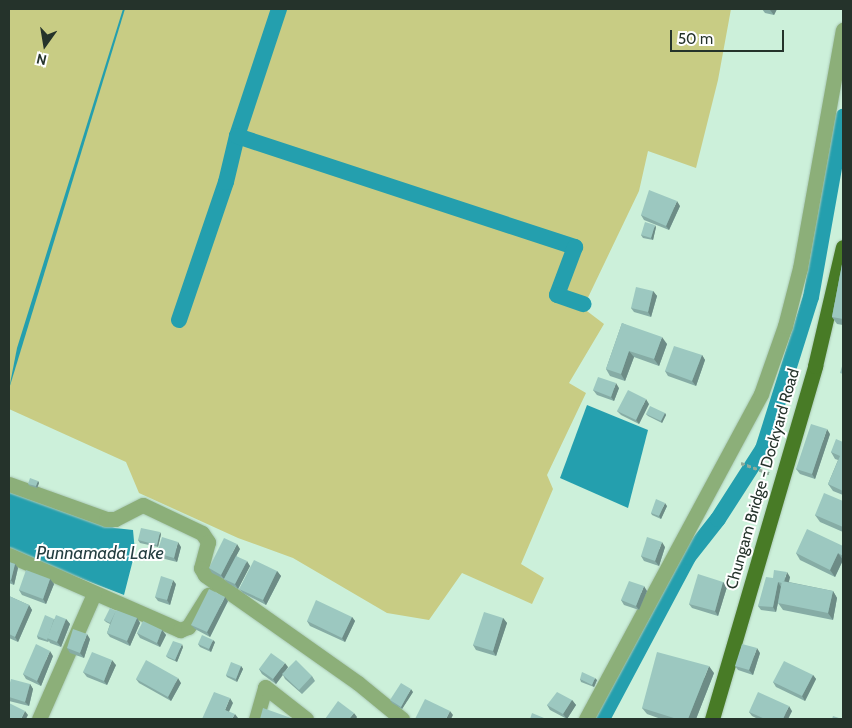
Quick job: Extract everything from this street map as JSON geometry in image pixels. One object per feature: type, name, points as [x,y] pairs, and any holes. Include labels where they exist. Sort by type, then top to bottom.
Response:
[{"type":"main road","name":"Chungam Bridge - Dockyard Road","points":[[712,719],[815,366],[843,247]]},
{"type":"street","points":[[586,719],[761,394],[785,326],[800,268],[843,30]]},
{"type":"street","points":[[9,484],[106,519],[115,519],[143,505],[154,508],[206,537],[208,542],[202,572],[358,683],[402,719]]},
{"type":"street","points":[[9,555],[59,574],[94,594],[185,629],[216,583]]},
{"type":"street","points":[[39,719],[94,594]]},
{"type":"street","points":[[256,719],[266,687],[306,719]]},
{"type":"path","points":[[734,461],[775,474]]},
{"type":"green space","points":[[9,9],[731,9],[718,80],[696,168],[648,151],[639,191],[583,308],[604,324],[569,383],[586,393],[547,475],[553,489],[521,564],[544,578],[532,604],[462,573],[429,620],[387,613],[293,558],[238,538],[139,493],[126,462],[9,409]]},
{"type":"water","points":[[123,9],[125,9],[9,389],[17,348]]},
{"type":"water","points":[[587,405],[648,430],[628,508],[560,478]]},
{"type":"water","name":"Punnamada Lake","points":[[9,490],[115,528],[133,530],[135,552],[124,595],[9,551]]},
{"type":"building","points":[[649,190],[677,201],[666,226],[641,215]]},
{"type":"building","points":[[645,222],[655,225],[651,238],[641,235]]},
{"type":"building","points":[[843,259],[843,319],[832,317]]},
{"type":"building","points":[[636,287],[653,291],[648,312],[631,308]]},
{"type":"building","points":[[622,323],[662,337],[654,359],[629,351],[621,374],[606,369]]},
{"type":"building","points":[[674,346],[702,355],[692,381],[665,371]]},
{"type":"building","points":[[843,363],[843,374],[840,373]]},
{"type":"building","points":[[598,377],[616,383],[611,397],[593,390]]},
{"type":"building","points":[[628,390],[646,399],[636,420],[617,411]]},
{"type":"building","points":[[650,406],[665,413],[661,421],[646,414]]},
{"type":"building","points":[[811,424],[827,429],[812,474],[796,469]]},
{"type":"building","points":[[836,439],[843,442],[843,491],[828,484],[840,456],[831,452]]},
{"type":"building","points":[[30,478],[38,481],[36,486],[28,484]]},
{"type":"building","points":[[824,493],[843,501],[843,527],[815,515]]},
{"type":"building","points":[[656,499],[665,503],[659,516],[651,513]]},
{"type":"building","points":[[141,528],[160,532],[157,545],[138,540]]},
{"type":"building","points":[[807,529],[843,546],[843,556],[838,553],[830,570],[796,553]]},
{"type":"building","points":[[162,537],[178,542],[174,558],[157,553]]},
{"type":"building","points":[[647,537],[662,542],[655,561],[641,556]]},
{"type":"building","points":[[224,538],[237,544],[221,575],[209,568]]},
{"type":"building","points":[[236,556],[247,561],[235,584],[224,579]]},
{"type":"building","points":[[254,560],[277,571],[263,600],[239,589]]},
{"type":"building","points":[[9,562],[15,564],[11,580],[9,580]]},
{"type":"building","points":[[26,570],[50,579],[43,599],[19,590]]},
{"type":"building","points":[[774,570],[787,572],[784,581],[782,583],[778,582],[773,607],[758,606],[766,577],[773,578]]},
{"type":"building","points":[[698,574],[723,582],[715,611],[689,604]]},
{"type":"building","points":[[161,576],[173,580],[167,600],[155,597]]},
{"type":"building","points":[[629,581],[644,586],[636,606],[621,600]]},
{"type":"building","points":[[782,581],[833,591],[828,613],[778,603]]},
{"type":"building","points":[[209,589],[225,597],[207,632],[191,625]]},
{"type":"building","points":[[9,596],[29,605],[15,637],[9,634]]},
{"type":"building","points":[[316,600],[352,617],[342,638],[307,621]]},
{"type":"building","points":[[110,608],[116,611],[110,623],[104,620]]},
{"type":"building","points":[[116,610],[137,618],[127,641],[107,633]]},
{"type":"building","points":[[484,612],[503,618],[493,651],[473,645]]},
{"type":"building","points":[[45,615],[54,619],[47,640],[37,636]]},
{"type":"building","points":[[56,615],[66,619],[57,642],[47,638]]},
{"type":"building","points":[[143,621],[162,630],[157,643],[137,633]]},
{"type":"building","points":[[73,629],[87,634],[80,653],[67,648]]},
{"type":"building","points":[[202,635],[213,640],[209,649],[198,644]]},
{"type":"building","points":[[173,641],[182,644],[175,660],[166,656]]},
{"type":"building","points":[[36,644],[50,651],[37,681],[23,674]]},
{"type":"building","points":[[742,644],[757,648],[749,670],[735,666]]},
{"type":"building","points":[[92,652],[112,660],[104,681],[83,672]]},
{"type":"building","points":[[657,652],[709,666],[688,719],[677,719],[642,708]]},
{"type":"building","points":[[271,653],[285,663],[273,679],[259,669]]},
{"type":"building","points":[[146,660],[178,678],[168,697],[136,679]]},
{"type":"building","points":[[296,660],[312,676],[299,690],[282,674]]},
{"type":"building","points":[[784,661],[813,675],[802,696],[773,682]]},
{"type":"building","points":[[231,662],[241,666],[236,679],[226,675]]},
{"type":"building","points":[[582,672],[595,678],[592,685],[580,679]]},
{"type":"building","points":[[11,679],[30,684],[25,702],[9,697]]},
{"type":"building","points":[[401,683],[411,689],[401,707],[390,700]]},
{"type":"building","points":[[214,692],[230,698],[225,710],[235,714],[232,719],[202,719]]},
{"type":"building","points":[[557,692],[572,700],[563,714],[547,705]]},
{"type":"building","points":[[758,692],[789,706],[783,719],[765,719],[749,712]]},
{"type":"building","points":[[425,699],[450,711],[446,719],[415,719]]},
{"type":"building","points":[[338,701],[354,713],[349,719],[325,719]]},
{"type":"building","points":[[9,703],[25,711],[21,719],[9,719]]},
{"type":"building","points":[[263,708],[294,719],[260,719]]},
{"type":"building","points":[[532,713],[544,718],[530,719]]},
{"type":"waterway","points":[[237,136],[279,9]]},
{"type":"waterway","points":[[602,719],[688,557],[718,519],[763,449],[811,297],[843,117]]},
{"type":"waterway","points":[[179,320],[226,182],[237,136],[575,247],[557,295],[583,304]]}]
